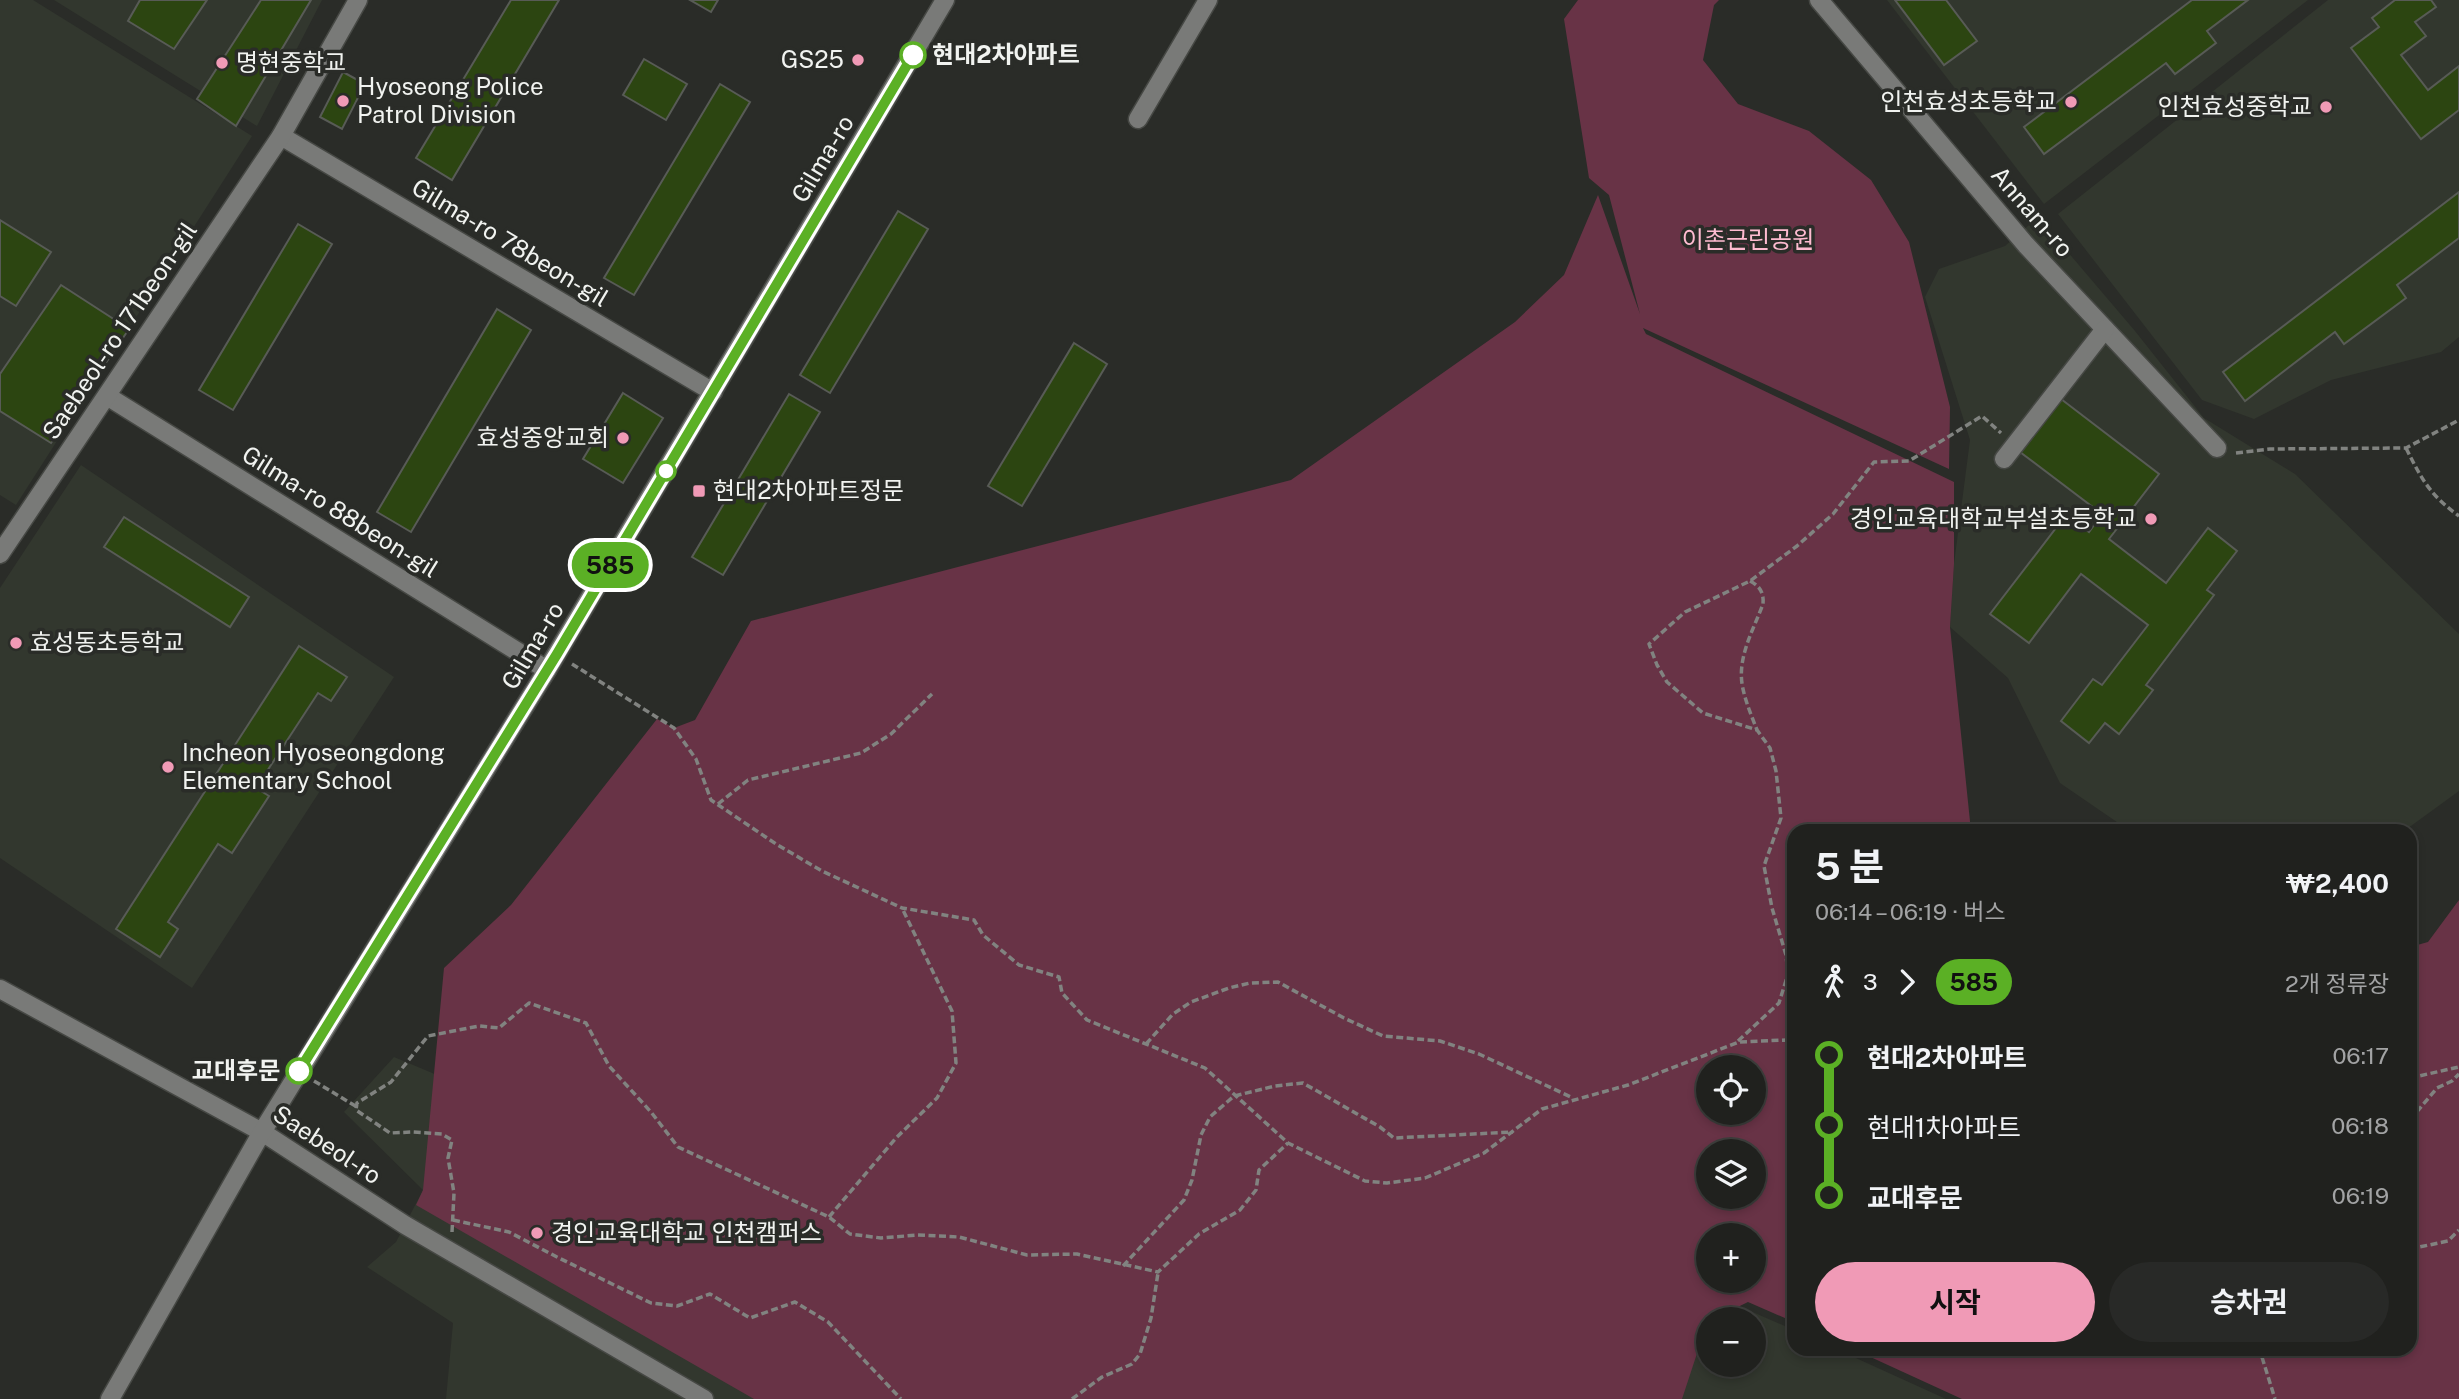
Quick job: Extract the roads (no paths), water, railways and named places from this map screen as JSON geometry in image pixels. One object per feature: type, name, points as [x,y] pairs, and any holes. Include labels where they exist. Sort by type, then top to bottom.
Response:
[{"type":"street","name":"Saebeol-ro 171beon-gil","points":[[0,554],[281,136],[358,0]]},
{"type":"street","name":"Gilma-ro","points":[[110,1399],[262,1132],[557,654],[946,0]]},
{"type":"street","points":[[1138,120],[1208,0]]},
{"type":"street","name":"Annam-ro","points":[[1819,0],[2026,245],[2217,448]]},
{"type":"street","name":"Gilma-ro 78beon-gil","points":[[281,136],[713,392]]},
{"type":"street","points":[[2010,452],[2105,329]]},
{"type":"street","name":"Gilma-ro 88beon-gil","points":[[107,396],[547,670]]},
{"type":"street","name":"Saebeol-ro","points":[[0,989],[262,1132],[405,1225],[704,1399]]},
{"type":"place","name":"현대2차아파트","points":[[913,55]]},
{"type":"place","name":"GS25","points":[[858,60]]},
{"type":"place","name":"명현중학교","points":[[222,63]]},
{"type":"place","name":"Hyoseong Police Patrol Division","points":[[343,101]]},
{"type":"place","name":"인천효성초등학교","points":[[2071,102]]},
{"type":"place","name":"인천효성중학교","points":[[2326,107]]},
{"type":"place","name":"효성중앙교회","points":[[623,438]]},
{"type":"place","name":"현대2차아파트정문","points":[[699,491]]},
{"type":"place","name":"경인교육대학교부설초등학교","points":[[2151,519]]},
{"type":"place","name":"효성동초등학교","points":[[16,643]]},
{"type":"place","name":"Incheon Hyoseongdong Elementary School","points":[[168,767]]},
{"type":"place","name":"교대후문","points":[[299,1071]]},
{"type":"place","name":"경인교육대학교 인천캠퍼스","points":[[537,1233]]},
{"type":"park label","name":"이촌근린공원","points":[[1748,240]]}]
